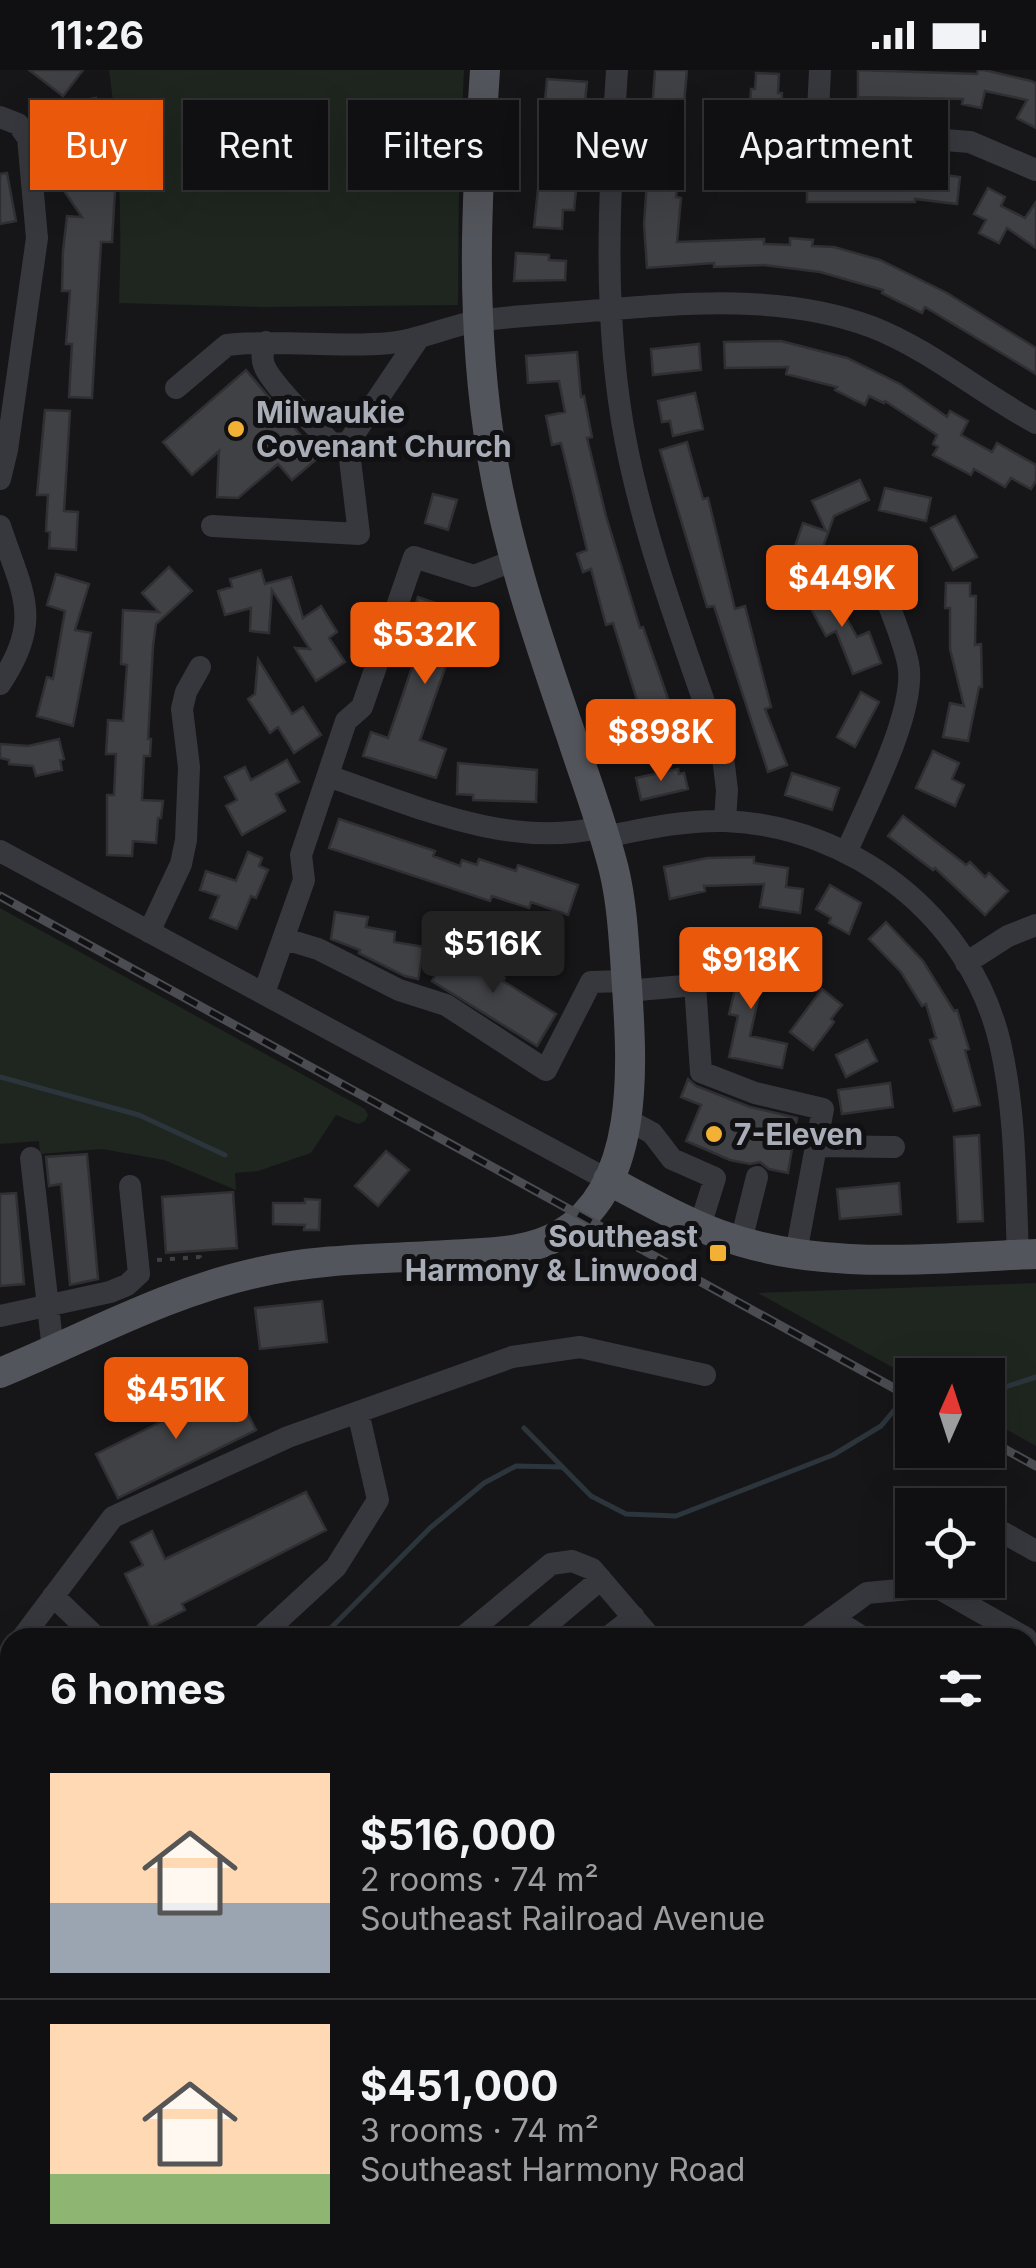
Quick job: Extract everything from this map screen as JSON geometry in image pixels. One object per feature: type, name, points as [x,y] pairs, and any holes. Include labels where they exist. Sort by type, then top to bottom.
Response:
[{"type":"main road","points":[[0,1373],[184,1296],[260,1272],[315,1263],[492,1253],[532,1247],[576,1223],[608,1180],[626,1119],[632,1069],[620,900],[603,832],[515,560],[489,435],[477,321],[475,239],[485,70]]},
{"type":"main road","points":[[608,1180],[700,1226],[796,1254],[886,1260],[1027,1254]]},
{"type":"street","points":[[618,70],[609,198],[610,310],[626,444],[657,562],[723,756],[728,790],[725,822]]},
{"type":"street","points":[[820,70],[818,111],[829,131],[970,142],[1036,170]]},
{"type":"street","points":[[0,117],[18,124],[28,138],[37,238],[0,479]]},
{"type":"street","points":[[176,388],[227,346],[266,342],[386,344],[477,321],[727,304],[819,312],[870,327],[908,344],[1036,423]]},
{"type":"street","points":[[212,526],[359,534],[348,444],[418,339]]},
{"type":"street","points":[[266,342],[262,352],[272,378],[332,444],[348,444]]},
{"type":"street","points":[[0,526],[25,603],[26,636],[17,659],[0,684]]},
{"type":"street","points":[[264,993],[304,880],[301,854],[346,721],[362,707],[414,557],[474,576],[515,560]]},
{"type":"street","points":[[847,851],[903,716],[910,687],[908,664],[875,568]]},
{"type":"street","points":[[149,932],[180,864],[186,840],[189,767],[182,709],[186,692],[200,668]]},
{"type":"street","points":[[328,776],[473,825],[558,834],[725,822],[789,830],[847,851],[885,873],[941,927],[966,963],[1000,1040],[1025,1123],[1027,1254]]},
{"type":"street","points":[[0,852],[608,1180]]},
{"type":"street","points":[[966,963],[1008,936],[1036,925]]},
{"type":"street","points":[[286,939],[318,949],[398,990],[446,1006],[546,1070],[590,982],[695,985],[700,1072],[755,1093],[822,1109],[796,1254]]},
{"type":"street","points":[[626,1119],[652,1133],[672,1159],[715,1178],[700,1226]]},
{"type":"street","points":[[816,1146],[894,1147]]},
{"type":"street","points":[[31,1158],[53,1350]]},
{"type":"street","points":[[741,1241],[757,1177]]},
{"type":"street","points":[[0,1316],[48,1308],[127,1286],[138,1274],[130,1186]]},
{"type":"street","points":[[30,1628],[113,1517],[288,1437],[512,1357],[580,1347],[705,1375]]},
{"type":"street","points":[[269,1628],[336,1568],[378,1500],[358,1412]]},
{"type":"street","points":[[1005,1534],[1036,1552]]},
{"type":"street","points":[[474,1628],[551,1564],[572,1561],[592,1569],[643,1628]]},
{"type":"street","points":[[543,1628],[601,1579]]},
{"type":"street","points":[[818,1628],[867,1593],[895,1588]]},
{"type":"street","points":[[54,1596],[87,1628]]},
{"type":"street","points":[[961,1598],[1010,1628]]},
{"type":"street","points":[[620,1628],[634,1617]]},
{"type":"street","points":[[832,1618],[848,1628]]},
{"type":"path","points":[[137,1262],[200,1256],[202,1273]]},
{"type":"path","points":[[165,1260],[166,1272]]},
{"type":"shaded area","points":[[109,70],[464,70],[463,100],[348,100],[348,190],[459,190],[458,305],[262,307],[119,303],[119,190],[163,190],[163,100],[113,100]]},
{"type":"shaded area","points":[[0,908],[365,1109],[365,1121],[358,1124],[336,1115],[311,1153],[258,1171],[235,1173],[236,1190],[164,1160],[102,1149],[40,1154],[39,1141],[0,1144]]},
{"type":"shaded area","points":[[1036,1283],[1036,1446],[1005,1429],[1005,1358],[895,1358],[895,1369],[758,1293]]},
{"type":"building","points":[[29,70],[83,70],[63,96]]},
{"type":"building","points":[[655,70],[687,70],[684,105],[684,100],[653,100]]},
{"type":"building","points":[[858,70],[977,74],[984,70],[1031,81],[1036,83],[1036,128],[1017,118],[1027,100],[985,91],[981,108],[962,104],[963,99],[858,97]]},
{"type":"building","points":[[756,73],[779,74],[778,93],[782,93],[782,100],[750,100],[751,89],[755,89]]},
{"type":"building","points":[[547,79],[587,82],[585,100],[545,100]]},
{"type":"building","points":[[7,173],[16,221],[0,224],[0,174]]},
{"type":"building","points":[[948,175],[960,177],[957,204],[915,199],[807,202],[807,190],[948,190]]},
{"type":"building","points":[[539,180],[539,190],[576,190],[574,210],[563,210],[562,229],[534,227]]},
{"type":"building","points":[[988,188],[1005,197],[1001,206],[1025,218],[1036,202],[1036,248],[1007,228],[999,243],[979,233],[986,220],[974,214]]},
{"type":"building","points":[[64,190],[115,190],[112,242],[101,242],[92,398],[69,397],[72,344],[66,344],[70,291],[62,291],[67,216],[82,217]]},
{"type":"building","points":[[646,190],[677,190],[676,197],[681,198],[677,242],[764,239],[764,244],[790,245],[790,238],[813,240],[812,246],[834,247],[880,260],[947,293],[1036,348],[1036,374],[925,307],[922,313],[882,293],[883,290],[820,272],[764,265],[714,267],[714,263],[647,268]]},
{"type":"building","points":[[516,253],[549,255],[549,260],[566,261],[565,280],[514,281]]},
{"type":"building","points":[[781,341],[847,358],[900,384],[947,417],[950,411],[968,421],[961,435],[992,452],[997,443],[1036,465],[1036,481],[1031,489],[1011,478],[1005,487],[974,469],[971,475],[933,455],[938,447],[933,444],[937,435],[885,401],[869,396],[865,405],[835,390],[837,387],[786,374],[788,367],[725,368],[724,342]]},
{"type":"building","points":[[699,344],[701,370],[653,375],[651,349]]},
{"type":"building","points":[[577,352],[581,397],[584,396],[592,437],[587,438],[606,516],[640,628],[643,627],[672,710],[667,712],[674,733],[650,742],[613,623],[606,625],[591,569],[583,572],[577,554],[587,550],[561,443],[552,445],[546,416],[565,412],[559,381],[528,383],[526,356]]},
{"type":"building","name":"Milwaukie Covenant Church","points":[[246,370],[319,457],[292,480],[278,464],[238,498],[217,497],[219,451],[192,475],[163,442]]},
{"type":"building","points":[[695,393],[703,429],[673,436],[670,421],[662,422],[658,401]]},
{"type":"building","points":[[45,410],[70,411],[64,511],[78,512],[76,550],[49,548],[48,495],[37,495]]},
{"type":"building","points":[[687,442],[703,499],[708,498],[735,609],[745,606],[771,707],[765,709],[787,765],[768,772],[714,606],[707,607],[660,450]]},
{"type":"building","points":[[860,480],[869,500],[834,516],[819,558],[825,560],[818,580],[787,569],[803,523],[826,531],[812,501]]},
{"type":"building","points":[[885,488],[931,498],[926,521],[879,510]]},
{"type":"building","points":[[433,494],[457,500],[448,530],[425,523]]},
{"type":"building","points":[[955,516],[977,557],[953,570],[931,528]]},
{"type":"building","points":[[169,567],[192,591],[156,624],[150,756],[144,756],[142,800],[163,801],[156,843],[133,841],[132,856],[107,855],[107,795],[114,795],[116,754],[106,754],[108,720],[123,721],[127,665],[121,664],[123,610],[159,612],[142,593]]},
{"type":"building","points":[[261,570],[265,584],[291,577],[303,618],[321,606],[337,632],[329,638],[345,662],[316,681],[295,648],[310,649],[272,590],[269,633],[250,631],[251,608],[225,615],[218,591],[232,587],[230,579]]},
{"type":"building","points":[[56,574],[89,584],[75,630],[91,633],[73,726],[37,716],[47,677],[53,679],[65,611],[47,605]]},
{"type":"building","points":[[827,583],[857,637],[869,632],[881,663],[853,674],[836,631],[826,636],[804,596]]},
{"type":"building","points":[[946,583],[970,583],[970,596],[976,596],[975,645],[981,644],[982,687],[968,741],[943,737],[950,703],[964,706],[950,649]]},
{"type":"building","points":[[418,597],[476,617],[475,621],[489,626],[480,651],[454,642],[420,740],[446,749],[436,778],[363,756],[371,732],[388,738],[424,632],[408,626]]},
{"type":"building","points":[[258,659],[292,714],[303,707],[321,735],[294,753],[278,727],[270,733],[248,699],[255,694]]},
{"type":"building","points":[[861,692],[879,702],[855,747],[837,737]]},
{"type":"building","points":[[59,739],[64,759],[60,760],[62,770],[36,776],[33,766],[9,764],[9,760],[0,758],[0,744],[28,746]]},
{"type":"building","points":[[933,751],[959,763],[952,779],[964,785],[955,806],[916,788]]},
{"type":"building","points":[[287,760],[299,782],[276,794],[285,811],[242,835],[226,806],[237,800],[225,777],[245,767],[251,780]]},
{"type":"building","points":[[458,763],[537,770],[536,802],[473,800],[473,795],[457,794]]},
{"type":"building","points":[[678,769],[679,774],[684,773],[688,789],[641,800],[636,778]]},
{"type":"building","points":[[792,773],[839,788],[832,810],[785,795]]},
{"type":"building","points":[[903,816],[966,865],[970,862],[985,877],[989,873],[1008,891],[985,915],[935,868],[888,836]]},
{"type":"building","points":[[339,819],[435,851],[433,856],[460,866],[462,860],[477,865],[479,859],[516,871],[518,865],[578,885],[568,915],[531,902],[529,908],[492,896],[490,901],[329,848]]},
{"type":"building","points":[[248,852],[262,858],[259,866],[268,870],[237,929],[210,918],[219,896],[200,890],[206,871],[236,881]]},
{"type":"building","points":[[754,857],[754,863],[788,868],[786,887],[803,889],[800,913],[760,907],[764,884],[704,886],[705,891],[670,899],[664,867],[707,858]]},
{"type":"building","points":[[830,885],[861,903],[849,934],[829,923],[831,918],[816,909]]},
{"type":"building","points":[[335,912],[368,917],[366,927],[395,932],[394,942],[424,947],[418,979],[331,939]]},
{"type":"building","points":[[886,922],[923,961],[954,1011],[957,1010],[980,1105],[954,1111],[930,1040],[936,1038],[926,1004],[922,1006],[901,972],[869,939]]},
{"type":"building","points":[[741,941],[765,947],[750,1036],[787,1044],[782,1068],[729,1057],[738,1016],[729,1014],[739,973],[734,972]]},
{"type":"building","points":[[452,945],[556,1014],[537,1046],[432,981]]},
{"type":"building","points":[[822,989],[842,1005],[813,1050],[790,1032]]},
{"type":"building","points":[[867,1040],[877,1061],[846,1077],[836,1055]]},
{"type":"building","points":[[688,1079],[696,1086],[750,1107],[797,1118],[788,1173],[769,1169],[760,1162],[730,1160],[686,1141],[701,1105],[681,1097]]},
{"type":"building","points":[[890,1083],[893,1107],[842,1114],[838,1090]]},
{"type":"building","points":[[979,1135],[983,1221],[958,1222],[954,1137]]},
{"type":"building","points":[[386,1151],[409,1170],[378,1206],[355,1186]]},
{"type":"building","points":[[87,1154],[98,1279],[70,1285],[61,1184],[49,1186],[46,1157]]},
{"type":"building","points":[[899,1183],[901,1214],[840,1219],[837,1189]]},
{"type":"building","points":[[233,1192],[237,1248],[166,1253],[162,1197]]},
{"type":"building","points":[[16,1193],[24,1284],[0,1286],[0,1194]]},
{"type":"building","points":[[305,1199],[320,1200],[319,1230],[304,1230],[305,1225],[273,1224],[273,1203],[305,1203]]},
{"type":"building","points":[[322,1301],[327,1342],[260,1349],[255,1308]]},
{"type":"building","points":[[234,1386],[256,1430],[118,1498],[96,1454]]},
{"type":"building","points":[[306,1492],[326,1530],[182,1604],[185,1610],[151,1627],[125,1574],[143,1565],[131,1542],[152,1531],[165,1559]]},
{"type":"waterway","points":[[0,1077],[139,1115],[225,1155]]},
{"type":"waterway","points":[[1005,1387],[1036,1377]]},
{"type":"waterway","points":[[524,1428],[591,1496],[626,1514],[676,1516],[833,1455],[881,1426],[895,1409]]},
{"type":"waterway","points":[[331,1628],[430,1528],[484,1483],[516,1466],[562,1467]]},
{"type":"railway","points":[[0,896],[895,1389]]},
{"type":"railway","points":[[1005,1449],[1036,1466]]},
{"type":"place","name":"Milwaukie Covenant Church","points":[[236,429]]},
{"type":"place","name":"7-Eleven","points":[[714,1134]]},
{"type":"place","name":"Southeast Harmony & Linwood","points":[[718,1253]]}]
